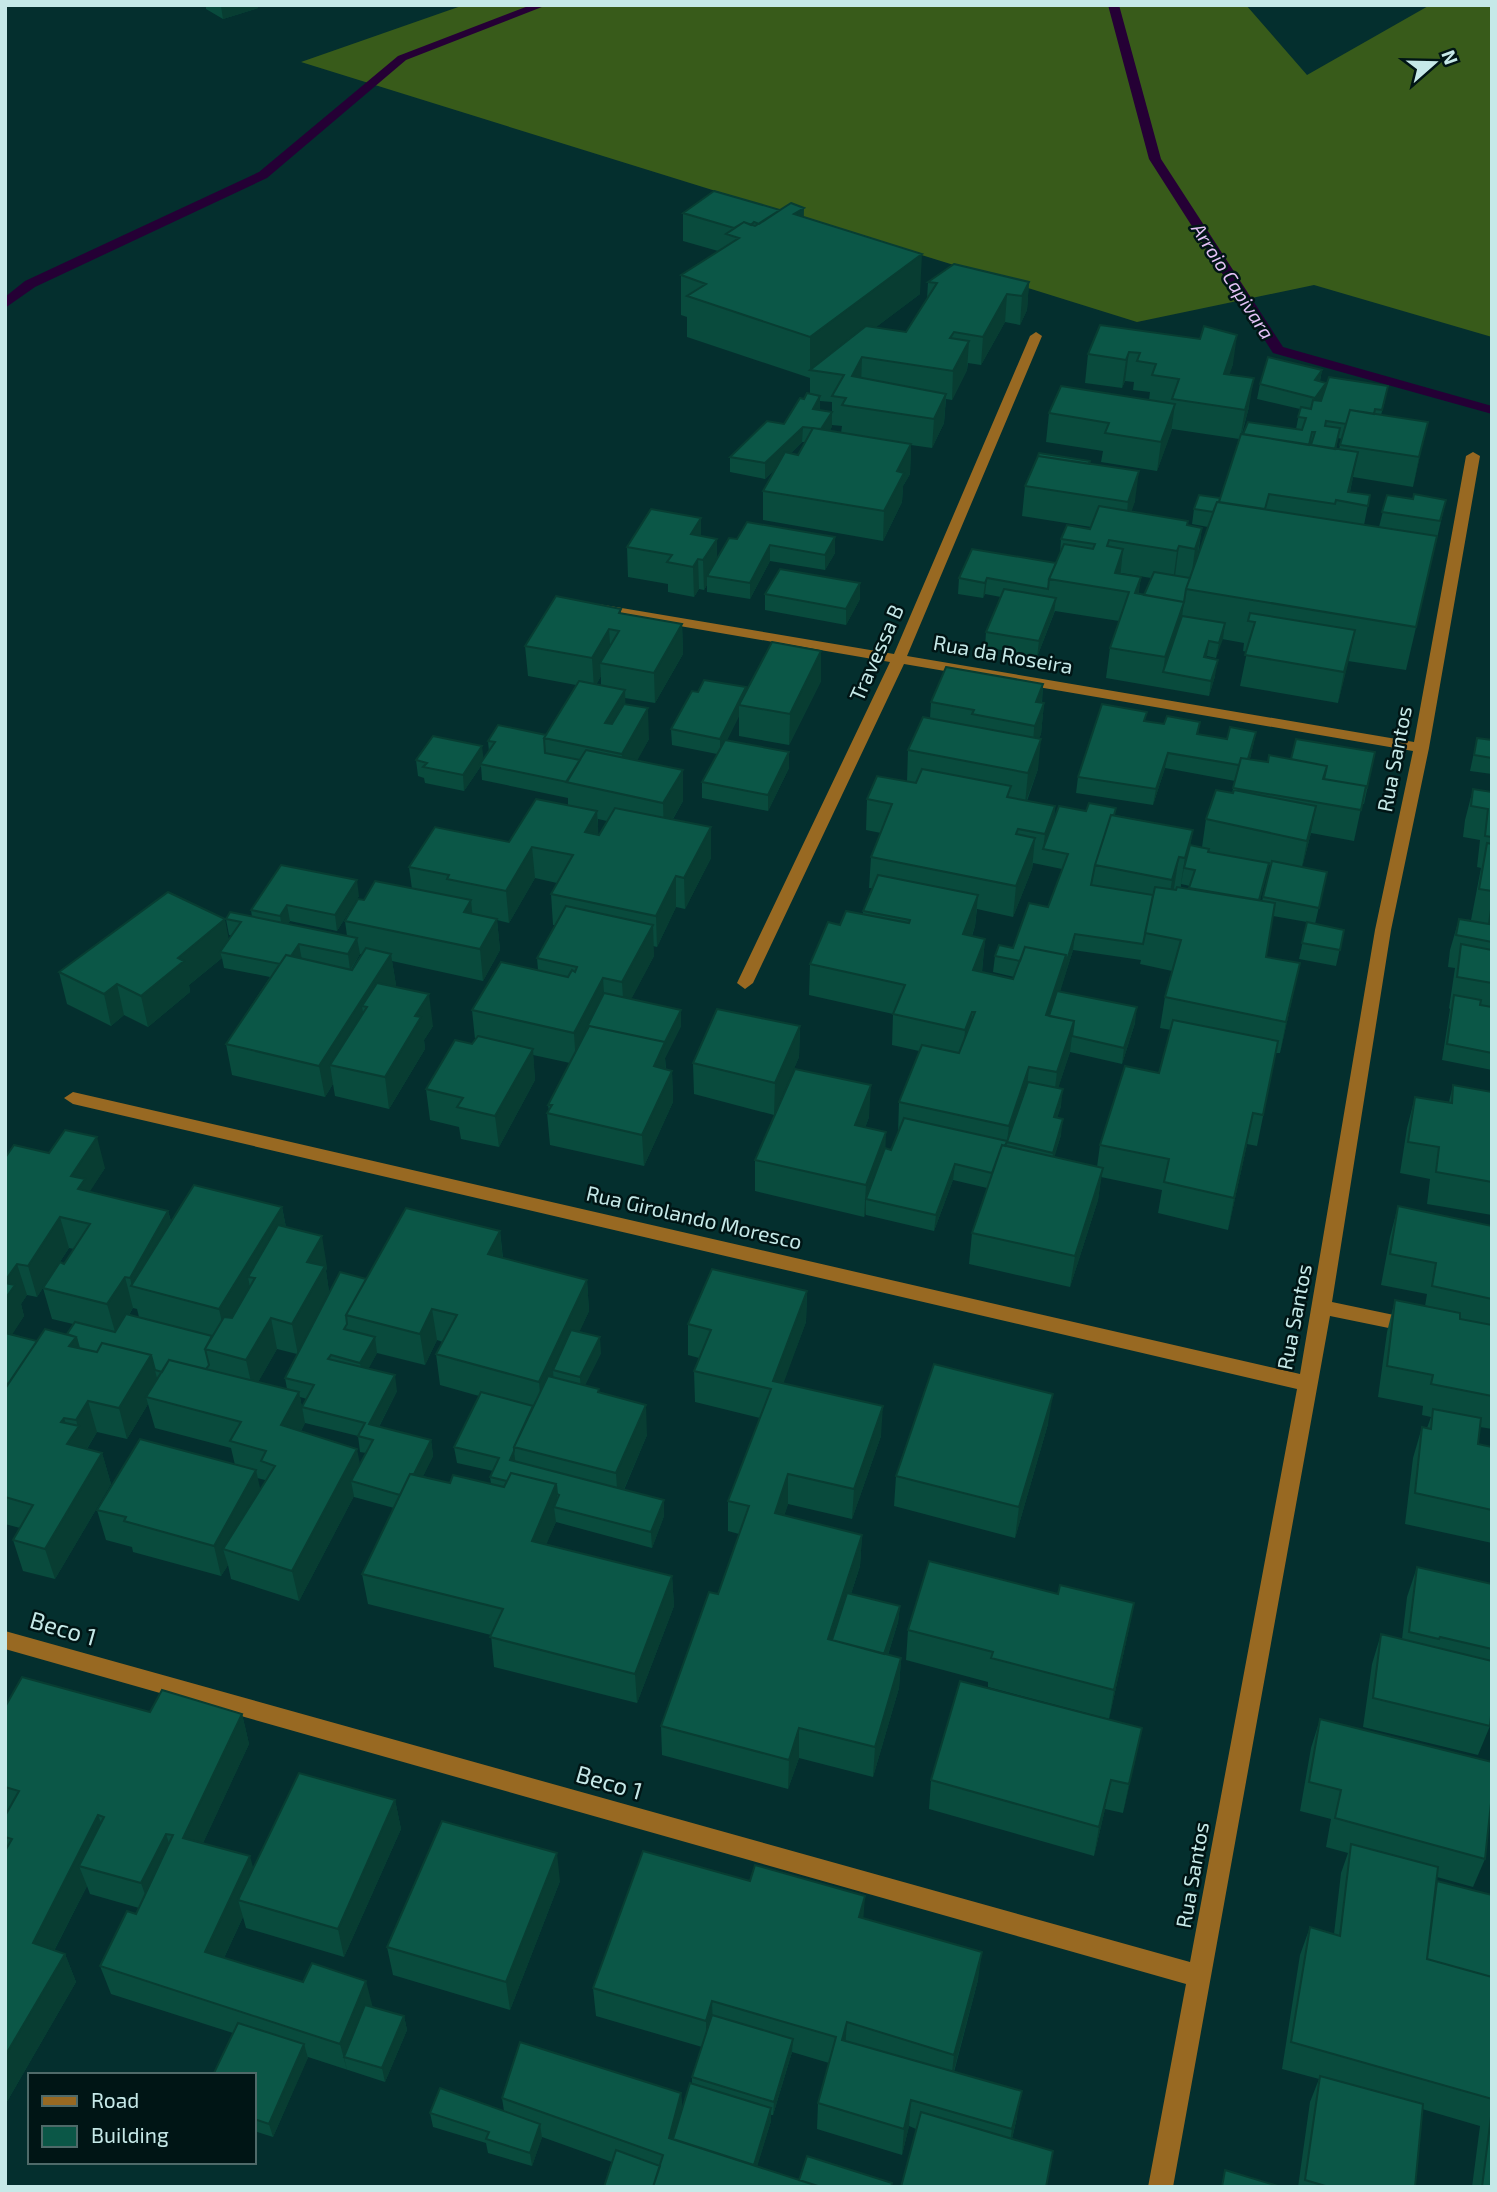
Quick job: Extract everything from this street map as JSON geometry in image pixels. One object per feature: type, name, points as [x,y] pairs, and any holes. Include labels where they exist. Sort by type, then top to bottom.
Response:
[{"type":"street","name":"Travessa B","points":[[745,983],[899,659],[1036,336]]},
{"type":"street","name":"Rua Santos","points":[[1160,2187],[1322,1307],[1383,930],[1421,748],[1473,457]]},
{"type":"street","name":"Rua da Roseira","points":[[577,604],[1421,748]]},
{"type":"street","name":"Rua Girolando Moresco","points":[[73,1098],[1306,1383]]},
{"type":"street","points":[[1322,1307],[1426,1329]]},
{"type":"street","name":"Beco 1","points":[[5,1640],[1198,1976]]},
{"type":"green space","points":[[464,5],[1246,5],[1307,75],[1430,5],[1492,5],[1492,337],[1314,285],[1137,322],[301,62]]},
{"type":"building","points":[[714,191],[780,210],[759,224],[744,222],[734,228],[683,213]]},
{"type":"building","points":[[791,203],[804,208],[794,214],[922,254],[810,337],[687,296],[706,284],[681,275],[739,238],[726,234],[744,222],[755,226]]},
{"type":"building","points":[[954,264],[1029,282],[1022,296],[1007,294],[983,337],[954,332],[950,338],[969,341],[953,371],[862,357],[852,376],[946,394],[934,419],[842,405],[846,398],[832,396],[844,375],[810,370],[866,326],[906,332],[937,283],[928,282]]},
{"type":"building","points":[[1100,325],[1200,339],[1204,326],[1237,335],[1224,374],[1254,378],[1245,410],[1172,399],[1179,379],[1152,375],[1156,364],[1137,361],[1140,353],[1129,352],[1126,360],[1088,354]]},
{"type":"building","points":[[1268,357],[1322,370],[1315,380],[1326,383],[1315,398],[1260,384]]},
{"type":"building","points":[[1329,377],[1388,386],[1382,410],[1375,409],[1374,414],[1350,410],[1346,424],[1326,421],[1325,426],[1340,428],[1335,449],[1311,445],[1315,432],[1312,432],[1309,445],[1243,434],[1248,422],[1302,430],[1306,418],[1298,417],[1301,407],[1311,409],[1313,400],[1321,401]]},
{"type":"building","points":[[1061,386],[1175,404],[1161,442],[1105,433],[1109,423],[1049,413]]},
{"type":"building","points":[[807,393],[820,396],[813,409],[832,412],[821,429],[803,427],[765,463],[730,457],[767,421],[784,424],[800,398],[804,399]]},
{"type":"building","points":[[1350,410],[1428,422],[1419,457],[1340,445]]},
{"type":"building","points":[[813,428],[911,444],[897,471],[904,473],[884,511],[763,491],[785,452],[798,455]]},
{"type":"building","points":[[1241,434],[1358,452],[1348,492],[1370,495],[1368,506],[1336,500],[1335,504],[1269,494],[1265,509],[1219,502]]},
{"type":"building","points":[[1039,453],[1090,461],[1089,464],[1038,456],[1037,458]]},
{"type":"building","points":[[1038,456],[1139,471],[1128,502],[1025,486]]},
{"type":"building","points":[[1414,494],[1446,500],[1440,521],[1382,512],[1387,495],[1413,499]]},
{"type":"building","points":[[1199,495],[1220,498],[1213,512],[1194,509]]},
{"type":"building","points":[[1217,502],[1437,536],[1416,627],[1186,589]]},
{"type":"building","points":[[1099,506],[1188,521],[1187,525],[1202,528],[1195,549],[1179,546],[1177,551],[1109,540],[1107,546],[1123,549],[1115,573],[1141,577],[1135,593],[1184,602],[1165,657],[1110,648],[1129,592],[1049,579],[1064,544],[1093,549],[1095,544],[1061,539],[1067,525],[1090,529]]},
{"type":"building","points":[[651,509],[701,518],[691,534],[717,539],[703,560],[698,559],[693,567],[667,562],[672,555],[627,547]]},
{"type":"building","points":[[747,522],[835,537],[825,555],[770,545],[750,583],[707,576],[729,538],[737,539]]},
{"type":"building","points":[[972,549],[1056,563],[1048,589],[987,578],[985,583],[959,578]]},
{"type":"building","points":[[780,569],[860,583],[846,609],[765,594]]},
{"type":"building","points":[[1154,572],[1190,578],[1184,602],[1144,595]]},
{"type":"building","points":[[1004,589],[1056,598],[1039,641],[986,632]]},
{"type":"building","points":[[556,596],[621,609],[619,613],[682,624],[654,673],[600,663],[619,631],[609,629],[592,658],[525,646]]},
{"type":"building","points":[[1250,613],[1355,630],[1344,672],[1245,655],[1255,622],[1248,621]]},
{"type":"building","points":[[1182,616],[1225,623],[1219,643],[1209,641],[1204,657],[1218,660],[1211,681],[1163,672]]},
{"type":"building","points":[[772,642],[821,651],[790,714],[739,705]]},
{"type":"building","points":[[946,667],[1043,684],[1036,702],[1044,703],[1035,726],[972,714],[974,710],[931,702]]},
{"type":"building","points":[[704,680],[746,687],[720,739],[671,729],[692,691],[698,692]]},
{"type":"building","points":[[579,681],[625,690],[605,723],[612,724],[624,704],[648,708],[622,754],[544,738]]},
{"type":"building","points":[[1102,704],[1147,712],[1144,721],[1164,724],[1167,716],[1200,722],[1197,734],[1227,739],[1230,727],[1256,732],[1248,759],[1241,758],[1239,765],[1168,753],[1156,789],[1078,777]]},
{"type":"building","points":[[923,717],[1041,739],[1028,773],[908,750]]},
{"type":"building","points":[[498,725],[546,735],[545,753],[580,760],[567,782],[480,764],[495,742],[488,741]]},
{"type":"building","points":[[433,736],[482,746],[463,775],[423,767],[427,763],[416,760]]},
{"type":"building","points":[[1477,738],[1492,740],[1492,758],[1474,755]]},
{"type":"building","points":[[1296,739],[1375,752],[1367,788],[1324,779],[1327,766],[1291,759]]},
{"type":"building","points":[[725,740],[789,752],[768,795],[702,782]]},
{"type":"building","points":[[586,750],[683,770],[663,803],[566,782]]},
{"type":"building","points":[[1269,755],[1327,766],[1323,779],[1366,786],[1361,810],[1233,788],[1241,758],[1268,762]]},
{"type":"building","points":[[922,769],[1011,786],[1007,797],[1055,806],[1045,834],[1018,829],[1016,834],[1035,838],[1016,886],[871,857],[892,804],[867,799],[877,776],[916,783]]},
{"type":"building","points":[[1473,789],[1492,792],[1492,837],[1485,836],[1488,809],[1471,806]]},
{"type":"building","points":[[1216,790],[1233,793],[1234,790],[1316,806],[1307,841],[1206,819]]},
{"type":"building","points":[[536,799],[597,811],[585,832],[599,835],[615,808],[711,827],[684,878],[676,876],[656,916],[551,894],[573,855],[532,847],[506,891],[447,879],[449,875],[409,867],[435,827],[509,842]]},
{"type":"building","points":[[1089,803],[1116,808],[1114,815],[1111,815],[1091,885],[1153,895],[1143,944],[1075,934],[1064,970],[1066,955],[1025,947],[1020,961],[995,956],[999,945],[1013,948],[1029,903],[1048,907],[1068,854],[1043,849],[1059,806],[1086,811]]},
{"type":"building","points":[[1111,815],[1193,830],[1185,858],[1179,857],[1172,880],[1095,865]]},
{"type":"building","points":[[1487,843],[1492,844],[1492,891],[1479,889]]},
{"type":"building","points":[[1190,845],[1209,849],[1208,852],[1269,863],[1259,900],[1189,888],[1195,870],[1184,868]]},
{"type":"building","points":[[1272,861],[1327,872],[1319,908],[1263,897]]},
{"type":"building","points":[[281,865],[357,880],[335,915],[287,905],[280,916],[251,910]]},
{"type":"building","points":[[878,875],[978,895],[963,934],[985,939],[973,970],[1013,979],[1025,947],[1066,955],[1046,1015],[1074,1021],[1057,1072],[1029,1067],[1009,1126],[899,1102],[922,1045],[959,1053],[975,1012],[972,1012],[965,1030],[893,1014],[905,985],[810,964],[828,922],[840,925],[846,911],[909,923],[910,920],[863,911]]},
{"type":"building","points":[[375,881],[471,900],[464,912],[497,919],[480,949],[345,921],[358,899],[364,900]]},
{"type":"building","points":[[1155,887],[1176,890],[1177,887],[1275,903],[1266,957],[1300,963],[1286,1022],[1165,997],[1181,940],[1145,933]]},
{"type":"building","points":[[168,892],[225,919],[178,958],[184,961],[141,996],[117,984],[104,994],[59,972]]},
{"type":"building","points":[[1492,903],[1492,942],[1456,935],[1459,919],[1489,924]]},
{"type":"building","points":[[566,906],[653,925],[622,982],[603,978],[574,1033],[472,1010],[501,962],[568,977],[572,970],[575,972],[577,967],[537,958]]},
{"type":"building","points":[[230,912],[357,938],[348,954],[299,944],[291,956],[286,955],[280,964],[220,952],[241,922],[226,919]]},
{"type":"building","points":[[1307,922],[1344,930],[1340,950],[1302,943]]},
{"type":"building","points":[[1461,944],[1492,950],[1492,983],[1457,977]]},
{"type":"building","points":[[366,948],[391,954],[319,1066],[226,1044],[286,955],[352,970]]},
{"type":"building","points":[[377,983],[429,994],[415,1016],[421,1017],[385,1077],[330,1065],[367,1007],[362,1006]]},
{"type":"building","points":[[1057,991],[1137,1007],[1124,1048],[1072,1036],[1074,1021],[1049,1016]]},
{"type":"building","points":[[604,993],[681,1010],[665,1042],[589,1026],[587,1030]]},
{"type":"building","points":[[1454,995],[1481,1000],[1480,1005],[1492,1007],[1492,1053],[1447,1044]]},
{"type":"building","points":[[717,1009],[800,1026],[775,1083],[693,1063]]},
{"type":"building","points":[[1173,1020],[1278,1041],[1263,1115],[1253,1113],[1234,1198],[1164,1182],[1169,1159],[1100,1145],[1125,1066],[1159,1073]]},
{"type":"building","points":[[589,1026],[665,1042],[654,1066],[672,1071],[642,1135],[547,1113],[552,1105],[548,1105]]},
{"type":"building","points":[[478,1036],[533,1049],[495,1116],[457,1107],[463,1098],[426,1089],[455,1040],[472,1044]]},
{"type":"building","points":[[795,1069],[871,1085],[855,1125],[886,1132],[866,1185],[755,1160]]},
{"type":"building","points":[[1028,1082],[1063,1089],[1054,1117],[1063,1119],[1053,1153],[1007,1142]]},
{"type":"building","points":[[1453,1085],[1492,1092],[1492,1182],[1436,1172],[1439,1147],[1408,1142],[1415,1097],[1452,1103]]},
{"type":"building","points":[[904,1118],[1007,1141],[1005,1146],[1002,1145],[992,1173],[955,1164],[936,1215],[866,1199],[885,1148],[891,1150]]},
{"type":"building","points":[[65,1130],[97,1137],[71,1176],[85,1179],[78,1189],[168,1211],[130,1278],[125,1277],[107,1304],[43,1288],[60,1262],[64,1264],[90,1224],[60,1217],[28,1266],[17,1264],[5,1281],[5,1158],[14,1145],[49,1153]]},
{"type":"building","points":[[1002,1145],[1103,1168],[1075,1256],[972,1233]]},
{"type":"building","points":[[194,1185],[282,1207],[219,1309],[131,1286]]},
{"type":"building","points":[[1398,1206],[1492,1226],[1492,1299],[1432,1286],[1436,1263],[1390,1254]]},
{"type":"building","points":[[406,1208],[500,1231],[488,1254],[587,1280],[539,1382],[436,1354],[457,1315],[432,1309],[420,1334],[346,1315]]},
{"type":"building","points":[[278,1225],[322,1236],[307,1262],[325,1266],[292,1324],[271,1318],[246,1360],[205,1349],[224,1317],[232,1318],[255,1278],[248,1277]]},
{"type":"building","points":[[712,1269],[807,1291],[773,1381],[883,1406],[854,1489],[788,1474],[775,1513],[862,1535],[828,1639],[901,1658],[875,1747],[799,1728],[789,1760],[661,1726],[709,1592],[718,1594],[749,1506],[728,1501],[771,1389],[694,1371],[711,1330],[688,1324]]},
{"type":"building","points":[[340,1272],[366,1279],[346,1315],[347,1324],[344,1329],[375,1337],[360,1363],[331,1355],[328,1359],[395,1375],[369,1424],[431,1440],[400,1495],[351,1481],[373,1440],[358,1436],[365,1423],[302,1407],[314,1385],[285,1378]]},
{"type":"building","points":[[5,1283],[15,1285],[5,1299]]},
{"type":"building","points":[[1395,1300],[1460,1313],[1460,1319],[1492,1325],[1492,1396],[1431,1384],[1433,1375],[1387,1366]]},
{"type":"building","points":[[126,1314],[212,1336],[205,1349],[209,1365],[206,1369],[169,1360],[162,1372],[155,1370],[151,1355],[102,1343],[97,1352],[79,1348],[76,1337],[67,1334],[75,1322],[115,1332]]},
{"type":"building","points":[[45,1329],[76,1337],[69,1346],[97,1352],[102,1343],[151,1355],[119,1408],[88,1401],[76,1420],[64,1418],[61,1422],[79,1426],[67,1444],[102,1453],[45,1549],[13,1540],[33,1505],[5,1497],[5,1389]]},
{"type":"building","points":[[571,1330],[600,1337],[580,1377],[553,1370]]},
{"type":"building","points":[[5,1333],[37,1341],[8,1384],[5,1383]]},
{"type":"building","points":[[169,1360],[299,1392],[281,1425],[357,1449],[292,1571],[223,1549],[275,1466],[261,1461],[266,1451],[230,1441],[241,1422],[146,1397]]},
{"type":"building","points":[[934,1364],[1053,1394],[1019,1507],[896,1476]]},
{"type":"building","points":[[548,1376],[646,1405],[616,1473],[514,1447]]},
{"type":"building","points":[[481,1392],[533,1406],[510,1460],[664,1500],[651,1532],[554,1507],[559,1495],[556,1484],[511,1473],[507,1481],[490,1477],[499,1458],[454,1447]]},
{"type":"building","points":[[1433,1409],[1481,1418],[1478,1444],[1492,1447],[1492,1510],[1415,1493],[1422,1427],[1431,1429]]},
{"type":"building","points":[[140,1439],[256,1470],[214,1546],[124,1521],[126,1517],[97,1510]]},
{"type":"building","points":[[511,1473],[556,1484],[532,1541],[672,1576],[635,1674],[490,1637],[503,1609],[362,1574],[410,1474],[450,1483],[453,1475],[504,1487]]},
{"type":"building","points":[[929,1561],[1058,1594],[1060,1585],[1134,1603],[1114,1690],[991,1658],[993,1652],[908,1630]]},
{"type":"building","points":[[1417,1567],[1492,1584],[1492,1649],[1409,1632]]},
{"type":"building","points":[[847,1593],[900,1606],[884,1654],[832,1640]]},
{"type":"building","points":[[1381,1634],[1492,1661],[1490,1726],[1373,1698]]},
{"type":"building","points":[[22,1677],[150,1712],[162,1690],[242,1714],[183,1838],[250,1856],[205,1952],[303,1982],[312,1963],[366,1981],[340,2044],[100,1966],[127,1911],[136,1914],[173,1835],[166,1834],[141,1883],[79,1866],[104,1817],[98,1815],[33,1943],[65,1954],[5,2056],[5,1851],[12,1839],[5,1837],[5,1816],[19,1791],[5,1787],[5,1707]]},
{"type":"building","points":[[960,1681],[1142,1728],[1129,1784],[1111,1780],[1099,1827],[931,1780]]},
{"type":"building","points":[[1320,1719],[1492,1762],[1492,1794],[1485,1859],[1335,1818],[1341,1790],[1309,1782]]},
{"type":"building","points":[[299,1773],[395,1800],[338,1929],[238,1900]]},
{"type":"building","points":[[442,1821],[557,1853],[506,1982],[387,1947]]},
{"type":"building","points":[[1351,1844],[1438,1867],[1427,1959],[1492,1977],[1492,2099],[1291,2042],[1310,1927],[1340,1936]]},
{"type":"building","points":[[643,1851],[750,1881],[755,1865],[865,1896],[859,1917],[982,1952],[954,2055],[847,2022],[842,2040],[1022,2091],[1012,2129],[911,2100],[904,2129],[818,2103],[836,2037],[712,2001],[706,2021],[593,1988]]},
{"type":"building","points":[[1437,1881],[1492,1895],[1492,1977],[1427,1959]]},
{"type":"building","points":[[365,2005],[404,2016],[382,2068],[344,2057]]},
{"type":"building","points":[[712,2015],[793,2039],[774,2102],[692,2077]]},
{"type":"building","points":[[238,2023],[304,2044],[269,2124],[256,2120],[256,2073],[214,2073]]},
{"type":"building","points":[[520,2042],[681,2093],[669,2138],[821,2187],[653,2187],[663,2155],[502,2098]]},
{"type":"building","points":[[1320,2076],[1423,2104],[1415,2187],[1329,2187],[1305,2180]]},
{"type":"building","points":[[690,2083],[771,2108],[754,2165],[673,2139]]},
{"type":"building","points":[[440,2088],[540,2124],[530,2153],[486,2139],[489,2132],[430,2113]]},
{"type":"building","points":[[1492,2109],[1492,2187],[1482,2187]]},
{"type":"building","points":[[921,2112],[1053,2151],[1046,2187],[901,2187]]},
{"type":"building","points":[[616,2150],[660,2166],[653,2187],[604,2187]]},
{"type":"building","points":[[807,2156],[892,2183],[891,2187],[821,2187],[799,2180]]},
{"type":"building","points":[[1225,2170],[1281,2187],[1222,2187]]},
{"type":"waterway","points":[[5,304],[30,284],[263,175],[402,58],[542,5]]},
{"type":"waterway","name":"Arroio Capivara","points":[[1113,5],[1155,159],[1278,350],[1492,410]]}]
